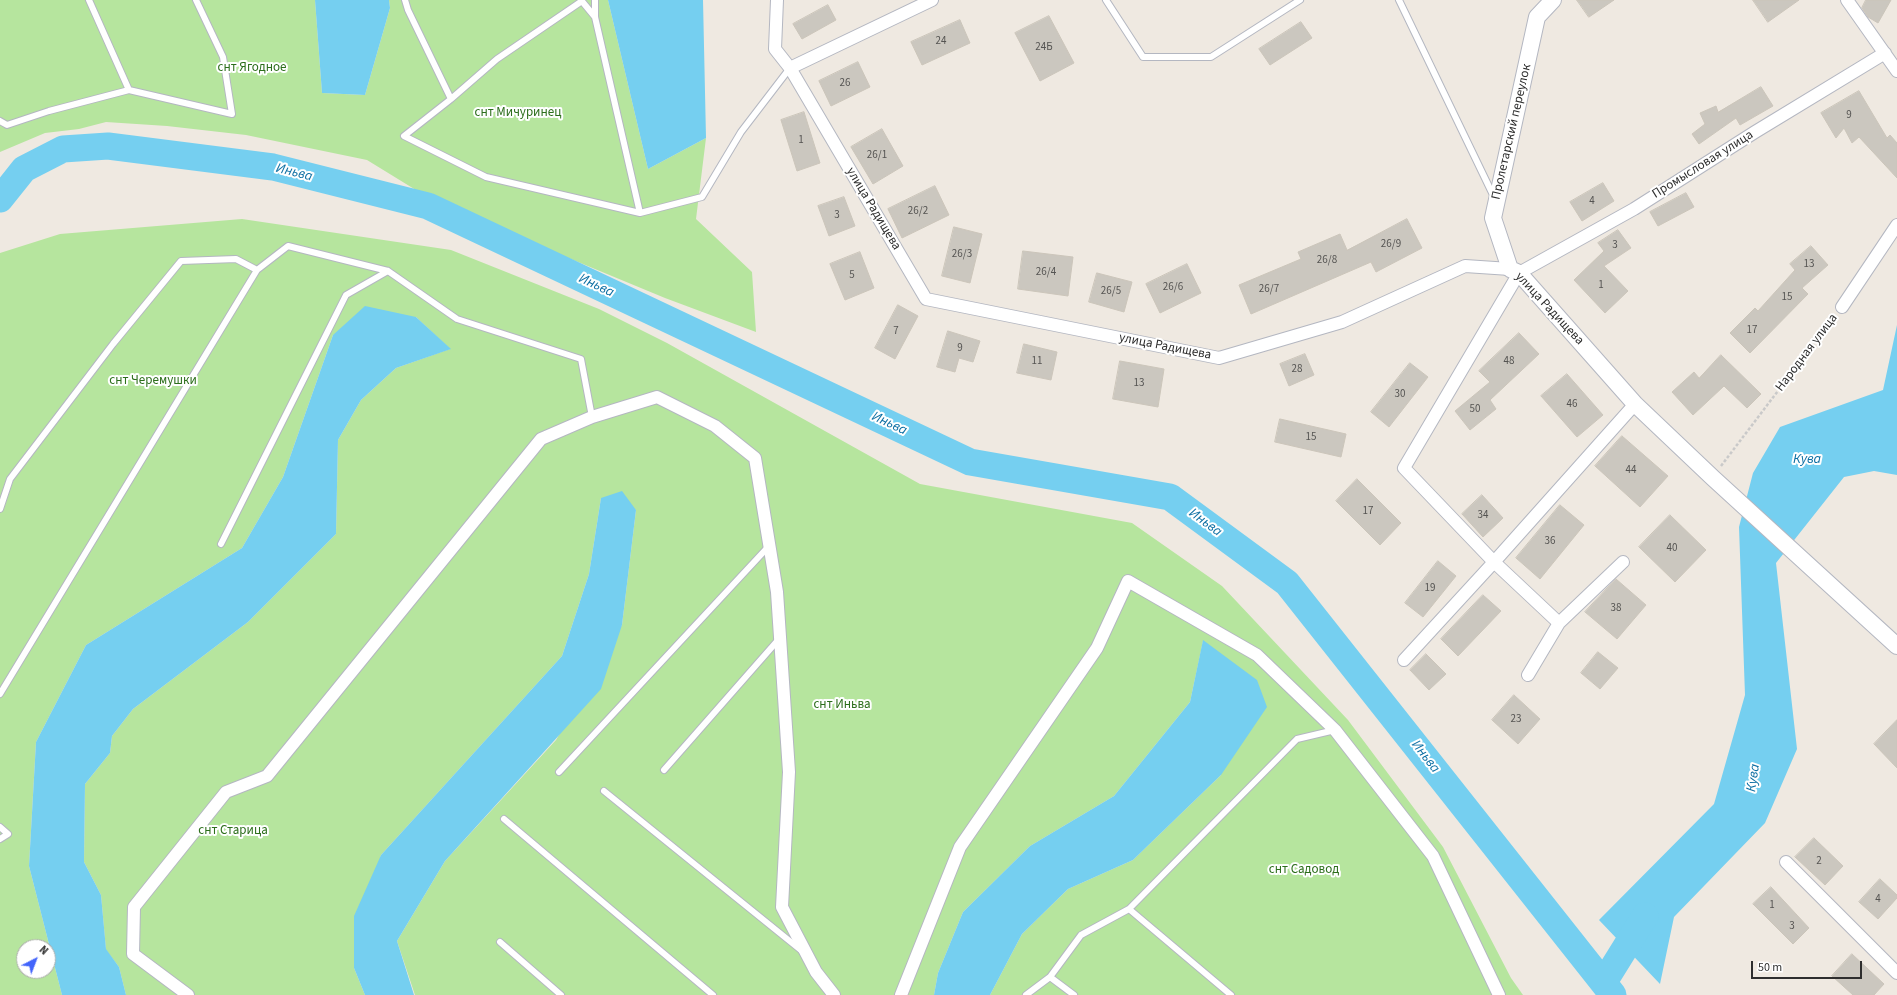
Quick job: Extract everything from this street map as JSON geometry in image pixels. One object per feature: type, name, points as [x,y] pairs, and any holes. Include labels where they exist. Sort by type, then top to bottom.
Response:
[{"type":"street","name":"улица Радищева","points":[[776,0],[776,49],[790,68],[926,299],[1219,358],[1342,322],[1465,266],[1514,271],[1635,404],[1713,478],[1897,646]]},
{"type":"street","points":[[790,68],[932,0]]},
{"type":"street","name":"Пролетарский переулок","points":[[1514,271],[1492,218],[1537,17],[1553,0]]},
{"type":"street","points":[[1847,0],[1897,71]]},
{"type":"street","name":"Промысловая улица","points":[[1514,271],[1634,208],[1885,53]]},
{"type":"street","name":"Народная улица","points":[[1842,307],[1897,224]]},
{"type":"street","points":[[1514,271],[1404,468],[1494,562],[1559,622]]},
{"type":"street","points":[[188,995],[133,954],[134,907],[226,792],[267,776],[540,439],[592,417],[657,398],[715,426],[755,458],[777,592],[789,772],[782,907],[816,972],[834,995]]},
{"type":"street","points":[[1404,660],[1635,404]]},
{"type":"street","points":[[1528,675],[1559,622],[1623,562]]},
{"type":"street","points":[[900,995],[960,847],[1097,648],[1128,581],[1258,655],[1335,730],[1433,856],[1499,995]]},
{"type":"street","points":[[1786,862],[1897,973]]},
{"type":"lane","points":[[89,0],[129,90]]},
{"type":"lane","points":[[0,121],[7,125],[49,111],[129,90],[232,114],[223,57],[196,0]]},
{"type":"lane","points":[[405,0],[408,10],[451,99]]},
{"type":"lane","points":[[595,17],[582,0],[497,59],[451,99],[404,136],[486,177],[640,213],[702,196],[741,132],[790,68]]},
{"type":"lane","points":[[595,0],[595,17],[640,213]]},
{"type":"lane","points":[[1106,0],[1143,57],[1211,57],[1300,0]]},
{"type":"lane","points":[[1400,0],[1496,202]]},
{"type":"lane","points":[[0,694],[257,270],[288,246],[388,271],[457,319],[581,359],[592,417]]},
{"type":"lane","points":[[0,509],[10,479],[113,344],[181,261],[236,259],[257,270]]},
{"type":"lane","points":[[221,544],[346,294],[388,271]]},
{"type":"lane","points":[[559,772],[769,546]]},
{"type":"lane","points":[[664,770],[780,638]]},
{"type":"lane","points":[[1026,995],[1050,977],[1081,935],[1129,909],[1297,739],[1335,730]]},
{"type":"lane","points":[[604,792],[808,956]]},
{"type":"lane","points":[[504,819],[713,995]]},
{"type":"lane","points":[[0,827],[8,834],[0,839]]},
{"type":"lane","points":[[1129,909],[1232,995]]},
{"type":"lane","points":[[500,942],[561,995]]},
{"type":"lane","points":[[1050,977],[1074,995]]},
{"type":"path","name":"Народная улица","points":[[1713,478],[1842,307]]},
{"type":"green space","name":"снт Мичуринец","points":[[0,0],[315,0],[322,93],[365,95],[390,8],[389,0],[608,0],[648,169],[706,138],[696,219],[752,272],[756,332],[665,298],[479,221],[424,195],[367,160],[246,135],[167,126],[106,122],[79,129],[45,133],[0,152]]},
{"type":"green space","points":[[242,219],[451,250],[599,309],[667,343],[920,484],[1132,523],[1222,586],[1348,720],[1443,847],[1511,978],[1523,995],[990,995],[1022,934],[1068,889],[1133,860],[1221,775],[1203,641],[1190,702],[1114,796],[1030,846],[963,912],[938,973],[934,995],[415,995],[397,941],[445,861],[556,740],[622,625],[636,510],[601,498],[589,574],[562,656],[381,855],[354,968],[365,995],[126,995],[119,967],[106,950],[101,895],[84,862],[85,784],[110,753],[112,736],[133,709],[248,622],[336,534],[338,440],[361,400],[396,368],[450,349],[416,317],[333,335],[283,477],[242,548],[86,645],[36,742],[29,866],[48,939],[16,939],[16,979],[56,979],[56,972],[62,995],[0,995],[0,253],[60,234]]},
{"type":"water","points":[[315,0],[389,0],[390,8],[365,95],[322,93]]},
{"type":"water","points":[[608,0],[703,0],[706,138],[648,169]]},
{"type":"water","points":[[365,306],[416,317],[451,349],[396,368],[361,400],[338,440],[336,534],[248,622],[133,709],[112,736],[110,753],[85,784],[84,862],[101,895],[106,949],[119,967],[126,995],[62,995],[56,972],[56,939],[48,939],[29,866],[36,742],[86,645],[242,548],[283,477],[333,335]]},
{"type":"water","name":"Кува","points":[[1897,325],[1897,475],[1874,471],[1844,477],[1776,563],[1797,749],[1765,823],[1674,917],[1660,984],[1599,920],[1714,804],[1745,695],[1739,527],[1753,473],[1780,427],[1883,390]]},
{"type":"water","points":[[622,491],[636,510],[622,625],[601,689],[445,861],[397,941],[414,995],[365,995],[354,968],[354,916],[381,855],[562,656],[589,574],[601,498]]},
{"type":"water","points":[[1203,640],[1257,680],[1267,707],[1221,775],[1133,860],[1068,889],[1022,934],[990,995],[934,995],[938,973],[963,912],[1030,846],[1114,796],[1190,702]]},
{"type":"building","points":[[1577,0],[1614,0],[1589,17]]},
{"type":"building","points":[[1753,0],[1799,0],[1768,22]]},
{"type":"building","points":[[1866,0],[1891,0],[1878,23],[1868,17],[1862,8]]},
{"type":"building","points":[[828,5],[836,20],[802,39],[793,24]]},
{"type":"building","points":[[1049,16],[1074,63],[1040,81],[1015,33]]},
{"type":"building","points":[[960,20],[970,43],[922,65],[911,42]]},
{"type":"building","points":[[1301,22],[1312,38],[1270,65],[1259,49]]},
{"type":"building","points":[[858,62],[870,87],[831,106],[819,81]]},
{"type":"building","points":[[1761,87],[1773,106],[1740,125],[1736,118],[1699,144],[1692,134],[1705,124],[1700,113],[1716,106],[1718,112]]},
{"type":"building","points":[[1859,91],[1887,138],[1890,135],[1897,143],[1897,178],[1859,137],[1852,143],[1844,128],[1836,138],[1821,113]]},
{"type":"building","points":[[804,112],[820,163],[797,171],[781,120]]},
{"type":"building","points":[[882,129],[903,166],[873,184],[851,147]]},
{"type":"building","points":[[1603,183],[1614,201],[1582,221],[1570,202]]},
{"type":"building","points":[[935,186],[949,215],[902,238],[888,209]]},
{"type":"building","points":[[1686,193],[1694,207],[1658,226],[1650,212]]},
{"type":"building","points":[[844,197],[855,226],[829,236],[818,206]]},
{"type":"building","points":[[1407,219],[1422,248],[1376,272],[1371,262],[1251,314],[1239,285],[1301,259],[1298,252],[1340,234],[1347,250]]},
{"type":"building","points":[[954,227],[982,234],[970,283],[942,276]]},
{"type":"building","points":[[1618,230],[1631,248],[1604,266],[1628,291],[1605,313],[1574,280],[1604,251],[1598,243]]},
{"type":"building","points":[[1811,246],[1828,265],[1802,288],[1808,294],[1750,353],[1730,333],[1755,308],[1758,311],[1795,270],[1790,264]]},
{"type":"building","points":[[1023,251],[1073,257],[1068,296],[1018,289]]},
{"type":"building","points":[[860,252],[874,288],[845,300],[830,264]]},
{"type":"building","points":[[1187,264],[1201,293],[1160,313],[1146,284]]},
{"type":"building","points":[[1097,273],[1132,282],[1124,312],[1089,302]]},
{"type":"building","points":[[898,305],[918,316],[895,359],[875,348]]},
{"type":"building","points":[[948,331],[980,341],[973,362],[959,358],[955,372],[937,367]]},
{"type":"building","points":[[1519,333],[1539,354],[1490,400],[1496,409],[1470,430],[1455,411],[1490,382],[1479,371]]},
{"type":"building","points":[[1024,344],[1057,352],[1051,380],[1017,373]]},
{"type":"building","points":[[1305,354],[1314,375],[1289,386],[1280,364]]},
{"type":"building","points":[[1721,355],[1761,394],[1747,408],[1724,386],[1693,415],[1672,392],[1694,372],[1699,378]]},
{"type":"building","points":[[1120,361],[1164,369],[1158,407],[1113,399]]},
{"type":"building","points":[[1410,363],[1428,377],[1389,427],[1371,412]]},
{"type":"building","points":[[1567,374],[1603,415],[1577,437],[1541,396]]},
{"type":"building","points":[[1280,419],[1346,434],[1341,457],[1275,442]]},
{"type":"building","points":[[1622,436],[1668,476],[1640,507],[1595,466]]},
{"type":"building","points":[[1357,479],[1401,523],[1380,545],[1336,501]]},
{"type":"building","points":[[1482,495],[1503,518],[1483,537],[1462,514]]},
{"type":"building","points":[[1560,505],[1584,525],[1540,579],[1516,558]]},
{"type":"building","points":[[1670,515],[1706,550],[1675,582],[1639,547]]},
{"type":"building","points":[[1438,561],[1456,576],[1423,617],[1405,603]]},
{"type":"building","points":[[1616,579],[1646,605],[1617,639],[1585,612]]},
{"type":"building","points":[[1483,595],[1501,611],[1458,656],[1441,639]]},
{"type":"building","points":[[1598,652],[1618,668],[1600,689],[1581,673]]},
{"type":"building","points":[[1426,654],[1446,674],[1429,690],[1410,670]]},
{"type":"building","points":[[1514,695],[1540,719],[1518,744],[1492,720]]},
{"type":"building","points":[[1897,720],[1897,768],[1874,744]]},
{"type":"building","points":[[1814,838],[1843,866],[1825,885],[1795,857]]},
{"type":"building","points":[[1880,879],[1897,895],[1897,898],[1878,919],[1859,902]]},
{"type":"building","points":[[1771,887],[1809,928],[1793,944],[1753,904]]},
{"type":"building","points":[[1852,954],[1884,984],[1874,995],[1853,995],[1832,976]]},
{"type":"waterway","name":"Иньва","points":[[0,199],[24,169],[63,149],[108,146],[273,167],[428,206],[970,462],[1170,497],[1287,583],[1613,995]]},
{"type":"waterway","name":"Кува","points":[[1604,982],[1645,916]]},
{"type":"park label","name":"снт Ягодное","points":[[252,68]]},
{"type":"park label","name":"снт Черемушки","points":[[153,381]]},
{"type":"park label","name":"снт Иньва","points":[[842,705]]},
{"type":"park label","name":"снт Старица","points":[[233,831]]},
{"type":"park label","name":"снт Садовод","points":[[1304,870]]}]
